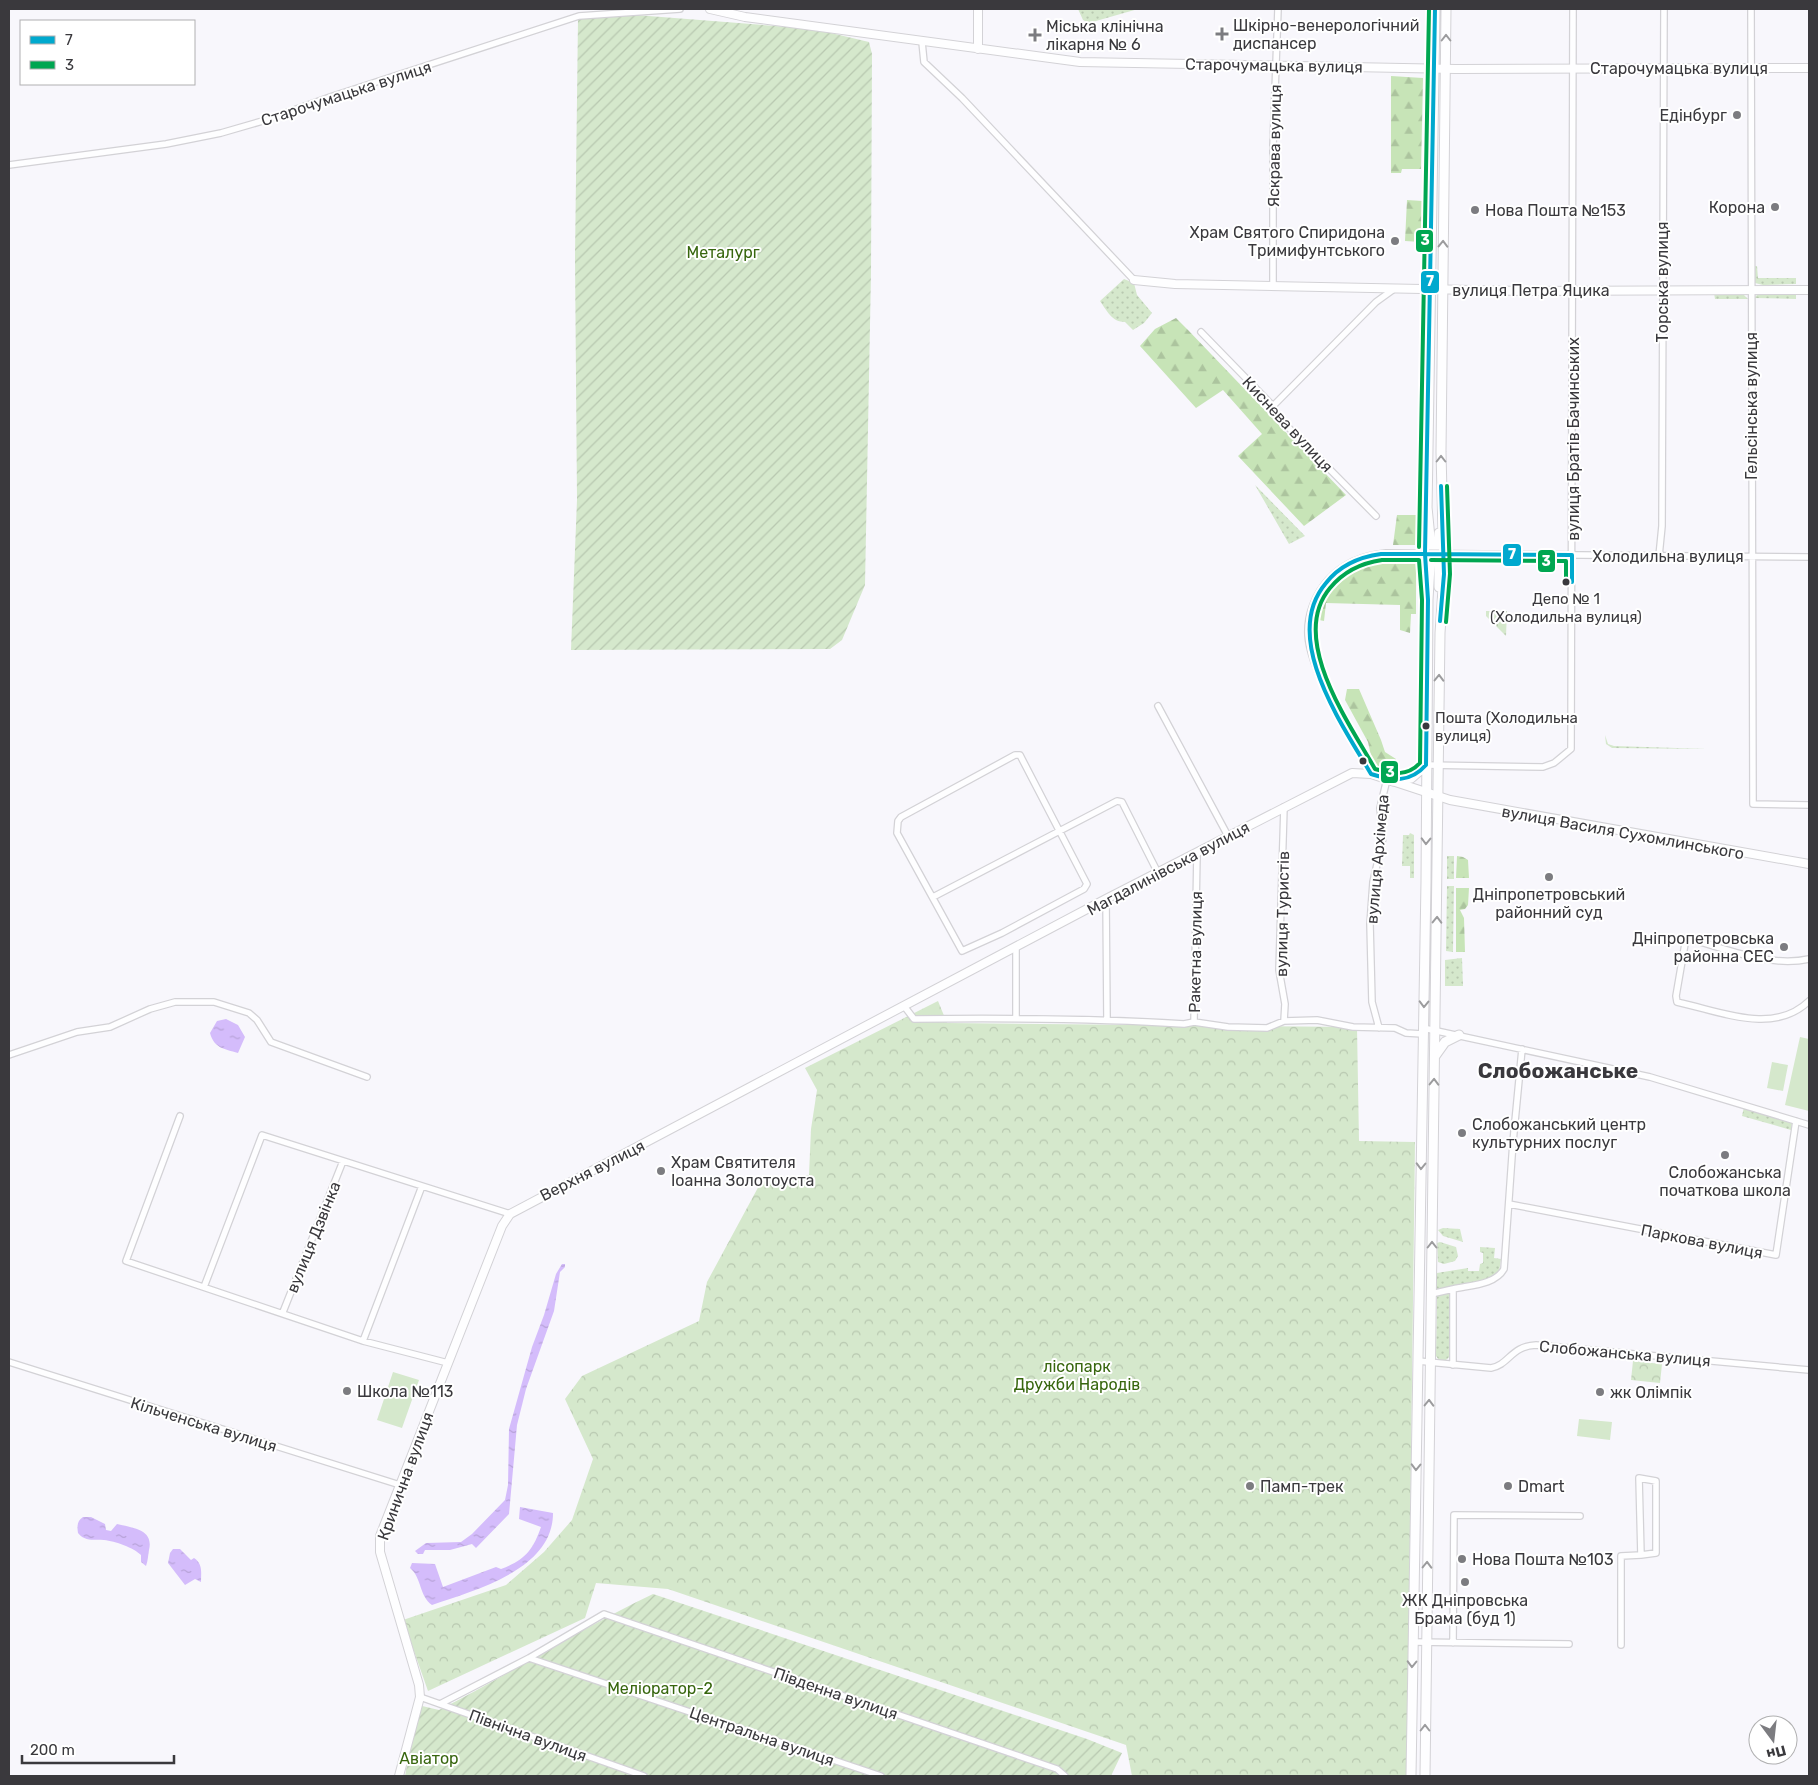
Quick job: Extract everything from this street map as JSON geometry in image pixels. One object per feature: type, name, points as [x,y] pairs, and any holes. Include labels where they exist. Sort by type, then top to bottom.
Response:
[{"type":"main road","points":[[1411,1776],[1427,792],[1428,600],[1431,548],[1427,507],[1435,9]]},
{"type":"main road","points":[[1425,1776],[1441,600],[1438,559],[1441,507],[1446,9]]},
{"type":"main road","points":[[1390,780],[1410,778],[1426,765]]},
{"type":"main road","points":[[1434,1056],[1445,1042],[1459,1035]]},
{"type":"street","name":"Старочумацька вулиця","points":[[9,164],[158,145],[221,132],[266,120],[330,97],[579,16],[680,9]]},
{"type":"street","name":"Старочумацька вулиця","points":[[711,9],[745,17],[1080,62],[1434,68],[1809,68]]},
{"type":"street","points":[[978,9],[978,49]]},
{"type":"street","name":"Яскрава вулиця","points":[[1273,284],[1278,9]]},
{"type":"street","name":"вулиця Братів Бачинських","points":[[1426,765],[1542,766],[1554,763],[1571,749],[1573,9]]},
{"type":"street","name":"Торська вулиця","points":[[1659,556],[1662,526],[1661,290],[1664,9]]},
{"type":"street","name":"Гельсінська вулиця","points":[[1751,9],[1750,289],[1753,804],[1809,805]]},
{"type":"street","points":[[922,42],[924,62],[962,98],[1134,280]]},
{"type":"street","name":"вулиця Петра Яцика","points":[[1134,280],[1175,284],[1273,284],[1396,289],[1809,290]]},
{"type":"street","points":[[1273,406],[1376,302],[1386,293],[1396,289]]},
{"type":"street","name":"Киснева вулиця","points":[[1201,332],[1273,406],[1277,416],[1376,516]]},
{"type":"street","name":"Холодильна вулиця","points":[[1371,774],[1316,665],[1308,636],[1314,603],[1322,586],[1336,571],[1362,558],[1386,553],[1809,557]]},
{"type":"street","points":[[1158,706],[1228,836]]},
{"type":"street","points":[[1015,755],[1020,755],[1058,832],[1087,884],[1086,887],[1002,933],[962,951],[897,833],[898,821],[901,817],[1015,755]]},
{"type":"street","name":"Магдалинівська вулиця","points":[[904,1006],[1347,774],[1358,772],[1371,774],[1438,797]]},
{"type":"street","name":"вулиця Архімеда","points":[[1379,1028],[1372,1002],[1370,924],[1373,882],[1383,838],[1380,808],[1390,780]]},
{"type":"street","name":"вулиця Василя Сухомлинського","points":[[1438,797],[1809,864]]},
{"type":"street","points":[[933,897],[1120,801],[1158,873]]},
{"type":"street","name":"вулиця Туристів","points":[[1284,806],[1279,970],[1285,1004],[1284,1021]]},
{"type":"street","name":"Ракетна вулиця","points":[[1194,1022],[1197,853]]},
{"type":"street","points":[[1106,899],[1107,1018]]},
{"type":"street","points":[[1809,959],[1793,963],[1771,961],[1686,938],[1676,996],[1677,1002],[1757,1020],[1777,1019],[1797,1012],[1809,1001]]},
{"type":"street","points":[[1016,948],[1016,1017]]},
{"type":"street","points":[[9,1054],[76,1032],[110,1027],[150,1009],[175,1002],[214,1002],[249,1013],[257,1020],[270,1042],[367,1077]]},
{"type":"street","points":[[904,1006],[914,1019],[1107,1018],[1267,1028],[1284,1021],[1318,1020],[1353,1027],[1395,1028],[1406,1033],[1435,1030],[1654,1078],[1809,1125]]},
{"type":"street","name":"Верхня вулиця","points":[[510,1214],[904,1006]]},
{"type":"street","points":[[1431,1294],[1492,1281],[1500,1277],[1504,1269],[1512,1142],[1522,1049]]},
{"type":"street","points":[[180,1116],[126,1261],[283,1312],[363,1341],[448,1363]]},
{"type":"street","name":"Паркова вулиця","points":[[1509,1204],[1776,1255],[1796,1121]]},
{"type":"street","points":[[204,1287],[262,1135],[510,1214]]},
{"type":"street","name":"вулиця Дзвінка","points":[[283,1312],[343,1162]]},
{"type":"street","points":[[363,1341],[422,1186]]},
{"type":"street","name":"Кринична вулиця","points":[[399,1776],[420,1697],[417,1674],[379,1544],[400,1485],[502,1226],[510,1214]]},
{"type":"street","points":[[1453,1365],[1454,1289]]},
{"type":"street","name":"Слобожанська вулиця","points":[[1418,1361],[1497,1367],[1521,1348],[1536,1345],[1809,1370]]},
{"type":"street","name":"Кільченська вулиця","points":[[9,1362],[400,1485]]},
{"type":"street","points":[[1620,1645],[1621,1556],[1641,1555],[1656,1554],[1656,1481],[1640,1478],[1641,1555]]},
{"type":"street","points":[[1452,1643],[1454,1515],[1580,1516]]},
{"type":"street","name":"Південна вулиця","points":[[529,1658],[604,1614],[1057,1769],[1065,1776]]},
{"type":"street","points":[[1413,1642],[1569,1644]]},
{"type":"street","points":[[440,1704],[529,1658]]},
{"type":"street","name":"Центральна вулиця","points":[[529,1658],[881,1776]]},
{"type":"street","name":"Північна вулиця","points":[[420,1697],[644,1776]]},
{"type":"green space","points":[[1078,9],[1138,9],[1089,23],[1083,20]]},
{"type":"green space","name":"Металург","points":[[623,14],[814,29],[869,42],[872,54],[871,273],[865,585],[842,640],[830,649],[571,650],[577,500],[575,258],[578,19]]},
{"type":"green space","points":[[1391,76],[1423,78],[1421,169],[1402,169],[1401,173],[1391,173]]},
{"type":"green space","points":[[1407,200],[1423,201],[1421,242],[1405,241]]},
{"type":"green space","points":[[1753,266],[1757,266],[1758,278],[1796,278],[1796,284],[1763,285],[1755,283]]},
{"type":"green space","points":[[1124,279],[1134,283],[1137,295],[1152,313],[1144,323],[1133,330],[1125,322],[1120,322],[1113,318],[1100,301]]},
{"type":"green space","points":[[1714,293],[1743,294],[1748,299],[1715,299]]},
{"type":"green space","points":[[1759,293],[1796,293],[1796,299],[1754,298]]},
{"type":"green space","points":[[1176,318],[1346,495],[1304,526],[1238,456],[1262,434],[1223,390],[1196,408],[1140,346],[1155,329]]},
{"type":"green space","points":[[1255,485],[1305,536],[1289,544]]},
{"type":"green space","points":[[1397,515],[1417,515],[1417,545],[1393,545]]},
{"type":"green space","points":[[1386,558],[1416,558],[1416,614],[1411,614],[1410,633],[1400,630],[1400,605],[1326,603],[1324,621],[1314,619],[1325,594],[1340,577],[1360,566]]},
{"type":"green space","points":[[1486,611],[1507,611],[1506,636],[1486,616]]},
{"type":"green space","points":[[1347,689],[1359,689],[1385,752],[1396,759],[1393,775],[1379,772],[1373,765],[1368,742],[1345,700]]},
{"type":"green space","points":[[1605,735],[1608,744],[1614,746],[1708,749],[1612,748],[1606,744]]},
{"type":"green space","points":[[1410,833],[1414,835],[1414,878],[1410,878],[1410,866],[1402,866],[1403,835],[1409,835]]},
{"type":"green space","points":[[1447,856],[1454,856],[1454,879],[1447,879]]},
{"type":"green space","points":[[1457,856],[1468,860],[1469,878],[1456,878]]},
{"type":"green space","points":[[1447,886],[1454,886],[1453,952],[1446,951]]},
{"type":"green space","points":[[1456,888],[1469,888],[1468,905],[1465,909],[1460,910],[1464,918],[1465,952],[1456,952]]},
{"type":"green space","points":[[1462,958],[1463,986],[1445,986],[1445,960]]},
{"type":"green space","name":"лісопарк Дружби Народів","points":[[938,1001],[947,1023],[1357,1027],[1359,1141],[1415,1142],[1407,1776],[1132,1776],[1126,1745],[668,1589],[596,1583],[585,1618],[428,1691],[403,1620],[506,1585],[544,1552],[572,1520],[593,1459],[565,1399],[582,1376],[699,1321],[707,1282],[761,1182],[809,1175],[811,1129],[817,1090],[805,1068]]},
{"type":"green space","points":[[1800,1037],[1809,1039],[1809,1111],[1785,1105]]},
{"type":"green space","points":[[1772,1062],[1788,1065],[1783,1091],[1767,1088]]},
{"type":"green space","points":[[1744,1107],[1792,1123],[1791,1130],[1742,1116]]},
{"type":"green space","points":[[1443,1228],[1460,1229],[1463,1242],[1443,1236],[1438,1230]]},
{"type":"green space","points":[[1440,1242],[1456,1247],[1458,1256],[1455,1261],[1444,1264],[1438,1262],[1437,1243]]},
{"type":"green space","points":[[1480,1247],[1495,1248],[1494,1258],[1501,1259],[1499,1272],[1489,1280],[1437,1290],[1435,1276],[1437,1273],[1468,1268],[1468,1271],[1479,1271],[1480,1264],[1483,1263],[1483,1253],[1480,1252]]},
{"type":"green space","points":[[1450,1291],[1453,1301],[1450,1303],[1451,1355],[1446,1360],[1439,1360],[1436,1356],[1437,1295]]},
{"type":"green space","points":[[1633,1361],[1662,1364],[1660,1383],[1631,1380]]},
{"type":"green space","points":[[393,1372],[419,1380],[402,1428],[377,1420]]},
{"type":"green space","points":[[1579,1419],[1612,1422],[1610,1440],[1577,1436]]},
{"type":"green space","name":"Меліоратор-2","points":[[653,1594],[1087,1739],[1122,1753],[1111,1776],[405,1776],[418,1705],[439,1710]]},
{"type":"water","points":[[226,1019],[238,1025],[245,1037],[238,1053],[217,1045],[210,1033],[217,1021]]},
{"type":"water","points":[[562,1264],[565,1264],[565,1267],[560,1272],[554,1311],[526,1389],[517,1425],[509,1514],[476,1548],[472,1544],[450,1550],[425,1550],[423,1554],[418,1554],[415,1551],[426,1543],[461,1542],[472,1534],[505,1500],[508,1485],[509,1429],[532,1347],[556,1274]]},
{"type":"water","points":[[520,1507],[553,1513],[550,1533],[540,1549],[526,1563],[509,1575],[432,1605],[422,1592],[417,1577],[410,1568],[412,1563],[435,1564],[443,1587],[496,1567],[501,1569],[509,1566],[527,1553],[535,1542],[541,1527],[519,1519]]},
{"type":"water","points":[[83,1517],[91,1517],[105,1524],[106,1530],[111,1531],[117,1524],[135,1528],[145,1534],[150,1543],[146,1566],[141,1562],[141,1555],[129,1547],[104,1540],[90,1540],[81,1536],[78,1533],[78,1526]]},
{"type":"water","points":[[173,1549],[180,1549],[191,1560],[194,1558],[197,1560],[201,1568],[201,1582],[195,1579],[185,1585],[168,1563]]},
{"type":"transit line","name":"3","points":[[1419,547],[1429,9]]},
{"type":"transit line","name":"7","points":[[1425,554],[1435,9]]},
{"type":"transit line","name":"7","points":[[1440,621],[1444,574],[1441,486]]},
{"type":"transit line","name":"3","points":[[1446,622],[1450,574],[1447,486]]},
{"type":"transit line","name":"7","points":[[1381,554],[1425,554],[1428,600],[1426,765],[1414,775],[1401,779],[1371,774],[1332,706],[1320,680],[1312,654],[1310,629],[1314,605],[1326,583],[1337,571],[1350,563],[1365,557],[1381,554]]},
{"type":"transit line","name":"7","points":[[1425,554],[1572,555],[1572,582]]},
{"type":"transit line","name":"3","points":[[1382,560],[1419,560],[1422,600],[1420,763],[1410,771],[1399,773],[1375,769],[1351,728],[1327,680],[1319,655],[1316,631],[1319,608],[1335,582],[1353,569],[1367,563],[1382,560]]},
{"type":"transit line","name":"3","points":[[1431,560],[1566,561],[1566,582]]},
{"type":"place","name":"Шкірно-венерологічний диспансер","points":[[1222,34]]},
{"type":"place","name":"Міська клінічна лікарня № 6","points":[[1035,35]]},
{"type":"place","name":"Едінбург","points":[[1737,115]]},
{"type":"place","name":"Корона","points":[[1775,207]]},
{"type":"place","name":"Нова Пошта №153","points":[[1475,210]]},
{"type":"place","name":"Храм Святого Спиридона Тримифунтського","points":[[1395,241]]},
{"type":"place","name":"Депо № 1 (Холодильна вулиця)","points":[[1566,582]]},
{"type":"place","name":"Пошта (Холодильна вулиця)","points":[[1426,726]]},
{"type":"place","name":"Дніпропетровський районний суд","points":[[1549,877]]},
{"type":"place","name":"Дніпропетровська районна СЕС","points":[[1784,947]]},
{"type":"place","name":"Слобожанський центр культурних послуг","points":[[1462,1133]]},
{"type":"place","name":"Cлобожанська початкова школа","points":[[1725,1155]]},
{"type":"place","name":"Храм Святителя Іоанна Золотоуста","points":[[661,1171]]},
{"type":"place","name":"Школа №113","points":[[347,1391]]},
{"type":"place","name":"жк Олімпік","points":[[1600,1392]]},
{"type":"place","name":"Памп-трек","points":[[1250,1486]]},
{"type":"place","name":"Dmart","points":[[1508,1486]]},
{"type":"place","name":"Нова Пошта №103","points":[[1462,1559]]},
{"type":"place","name":"ЖК Дніпровська Брама (буд 1)","points":[[1465,1582]]},
{"type":"district","name":"Слобожанське","points":[[1558,1071]]},
{"type":"park label","name":"Авіатор","points":[[429,1758]]}]
